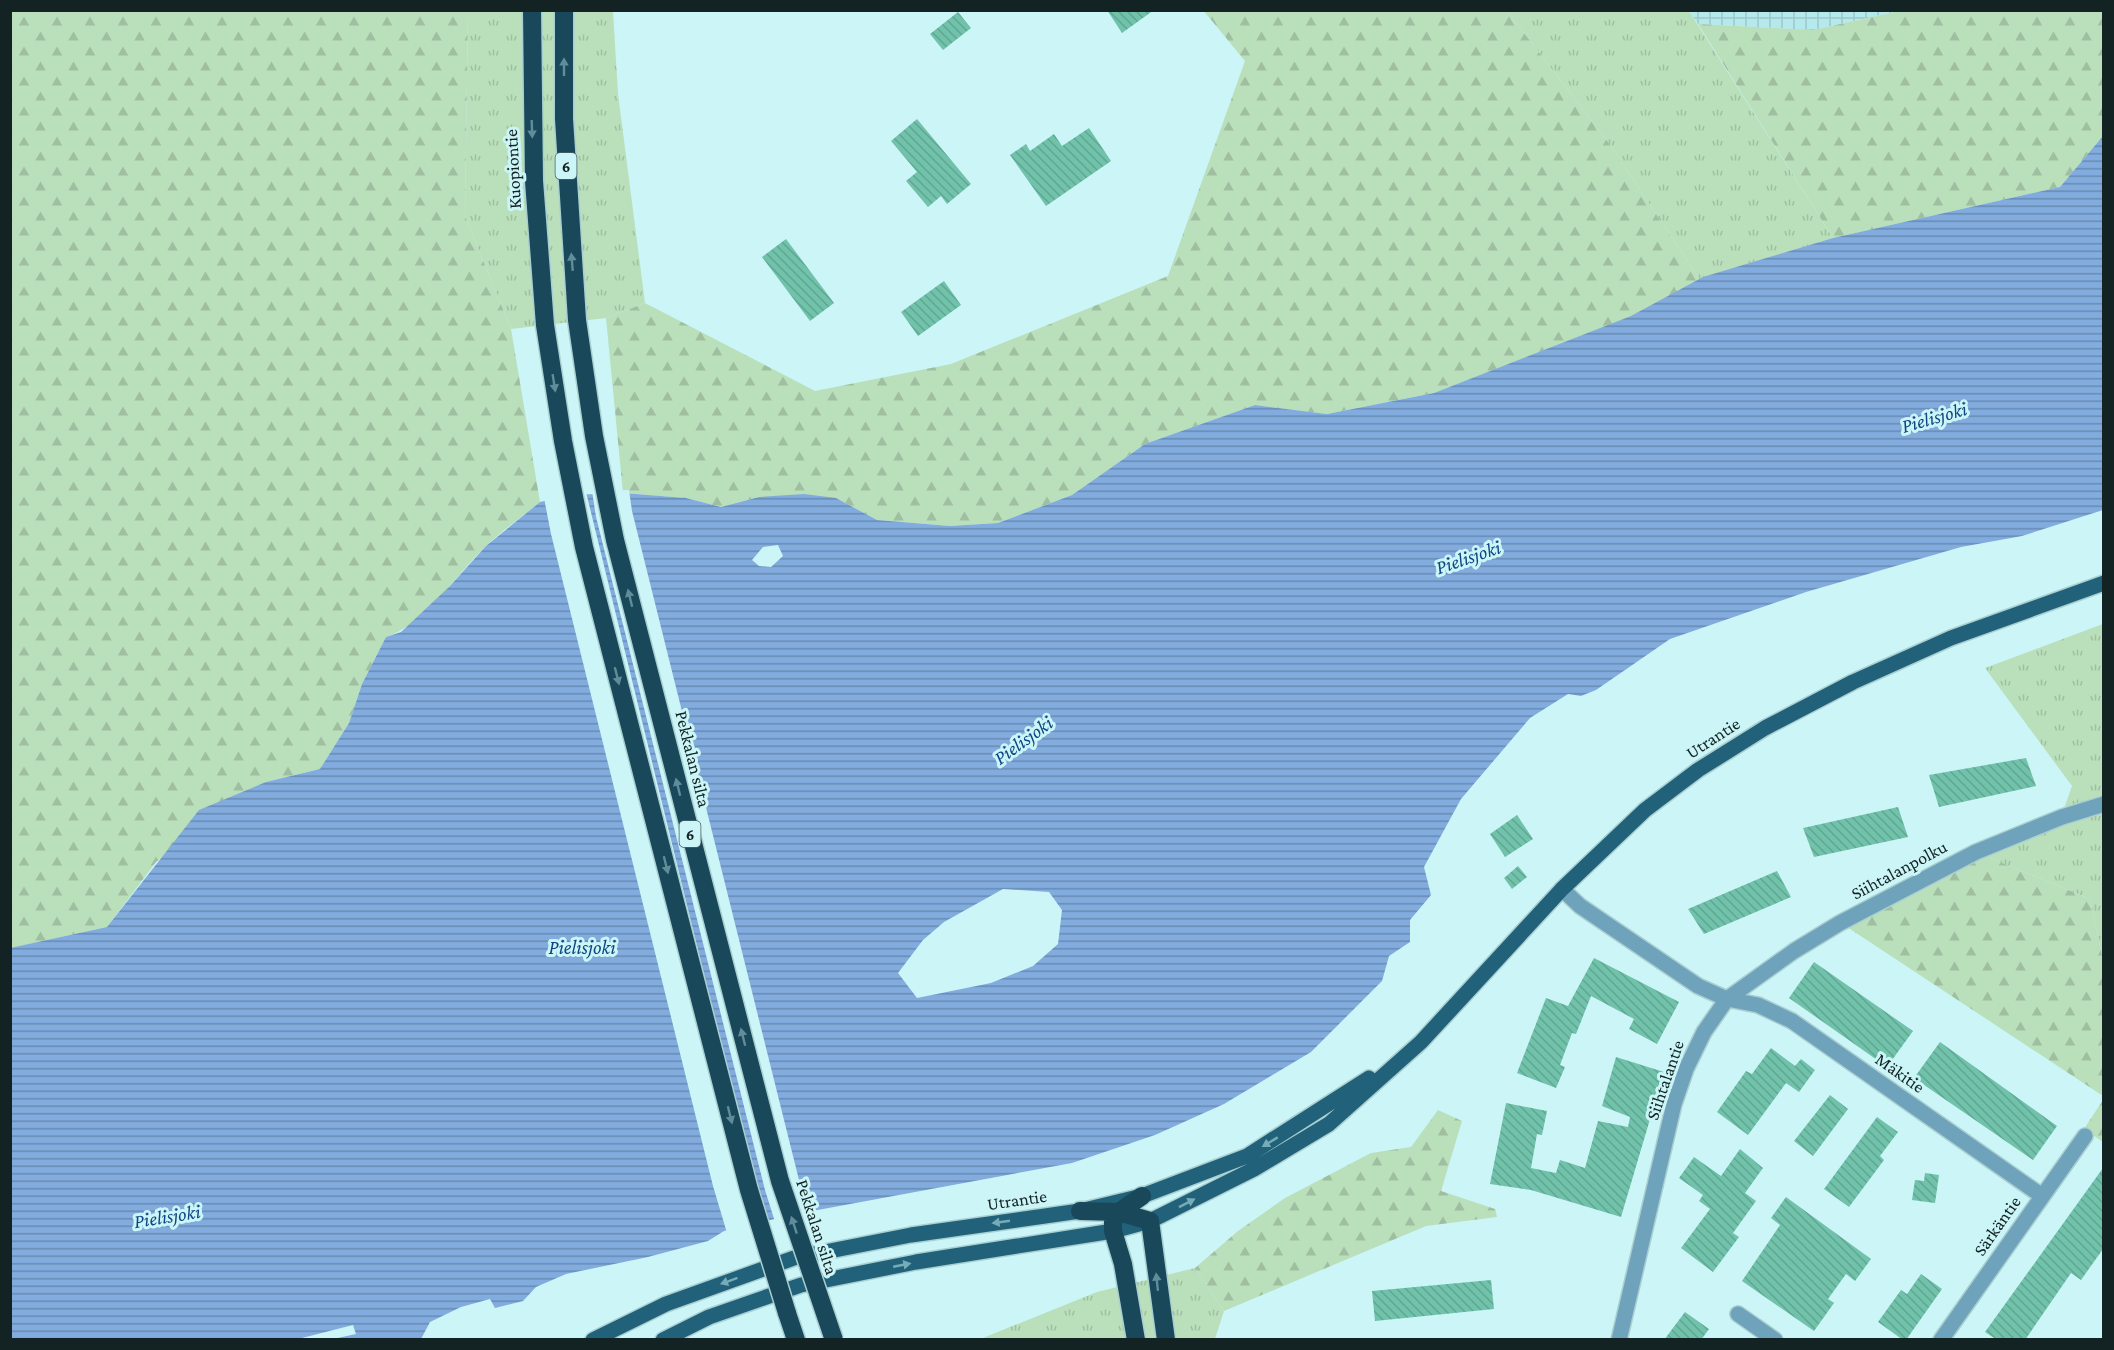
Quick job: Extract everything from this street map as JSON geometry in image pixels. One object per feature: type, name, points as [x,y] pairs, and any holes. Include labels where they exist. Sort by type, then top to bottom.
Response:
[{"type":"highway","name":"Kuopiontie","points":[[532,10],[534,171],[545,325],[563,441],[584,547],[749,1190],[796,1340]]},
{"type":"highway","name":"Pekkalan silta","points":[[564,10],[565,139],[577,320],[594,436],[615,540],[780,1181],[834,1340]]},
{"type":"highway","points":[[1136,1340],[1123,1264],[1113,1231],[1113,1221],[1119,1212],[1142,1196]]},
{"type":"highway","points":[[1080,1211],[1119,1212],[1150,1221],[1166,1340]]},
{"type":"main road","name":"Utrantie","points":[[663,1340],[709,1317],[801,1285],[916,1262],[1113,1231],[1150,1221],[1254,1169],[1329,1124],[1421,1042],[1562,888],[1645,810],[1698,770],[1765,728],[1853,682],[1951,638],[2103,583]]},
{"type":"main road","name":"Utrantie","points":[[594,1340],[666,1304],[794,1258],[911,1235],[1080,1211],[1142,1196],[1247,1155],[1320,1111],[1421,1042]]},
{"type":"street","name":"Siihtalanpolku","points":[[1727,999],[1840,923],[1966,857],[2062,817],[2103,804]]},
{"type":"street","points":[[1562,888],[1581,906],[1698,986],[1727,999]]},
{"type":"street","name":"Mäkitie","points":[[1727,999],[1758,1005],[1792,1021],[2042,1196]]},
{"type":"street","name":"Siihtalantie","points":[[1619,1340],[1674,1104],[1686,1069],[1704,1032],[1727,999]]},
{"type":"street","name":"Särkäntie","points":[[1941,1340],[2085,1136]]},
{"type":"street","points":[[1738,1314],[1775,1340]]},
{"type":"shaded area","points":[[1689,11],[1899,11],[1813,30],[1698,24]]},
{"type":"green space","points":[[1203,10],[1507,11],[1608,142],[1700,280],[1632,316],[1434,393],[1327,414],[1255,405],[1145,444],[1072,495],[998,523],[950,526],[877,520],[836,498],[759,497],[721,507],[686,498],[623,493],[606,318],[645,303],[815,391],[951,364],[1168,276],[1245,61]]},
{"type":"green space","points":[[10,11],[468,11],[465,216],[511,329],[540,502],[485,547],[427,610],[400,631],[386,637],[362,684],[349,723],[320,769],[266,782],[156,862],[107,927],[11,948]]},
{"type":"green space","points":[[468,11],[613,11],[618,94],[645,303],[606,318],[511,329],[465,216]]},
{"type":"green space","points":[[1507,11],[1689,11],[1833,238],[1700,280],[1608,142]]},
{"type":"green space","points":[[1899,11],[2103,11],[2103,136],[2060,187],[1833,238],[1698,24],[1813,30]]},
{"type":"green space","points":[[2103,624],[2103,960],[2090,899],[1976,852],[2061,817],[2072,786],[1985,668]]},
{"type":"green space","points":[[1976,852],[2090,899],[2103,960],[2103,1096],[1841,923]]},
{"type":"green space","points":[[2103,1100],[2103,1142],[2084,1129]]},
{"type":"green space","points":[[1438,1110],[1462,1121],[1441,1191],[1495,1209],[1497,1217],[1426,1226],[1224,1311],[1195,1268],[1238,1231],[1285,1198],[1371,1153],[1411,1147]]},
{"type":"green space","points":[[1195,1268],[1224,1311],[1215,1339],[978,1340],[1097,1292]]},
{"type":"water","name":"Pielisjoki","points":[[2103,136],[2103,510],[2022,536],[1961,547],[1806,592],[1670,639],[1596,690],[1581,696],[1568,694],[1530,718],[1461,799],[1424,867],[1431,895],[1410,920],[1410,942],[1389,956],[1382,981],[1311,1052],[1224,1104],[1155,1135],[1072,1163],[796,1214],[724,1231],[708,1241],[648,1257],[566,1274],[536,1287],[523,1301],[495,1308],[490,1299],[461,1307],[430,1322],[421,1339],[11,1339],[10,948],[107,927],[199,810],[266,782],[320,769],[349,723],[362,684],[386,637],[401,632],[450,586],[486,546],[540,502],[570,495],[623,493],[686,498],[721,507],[759,497],[804,494],[836,498],[877,520],[950,526],[998,523],[1072,495],[1145,444],[1255,405],[1327,414],[1434,393],[1631,316],[1703,277],[1833,238],[2060,187]],"holes":[[[778,545],[783,556],[771,567],[759,566],[752,560],[763,547]],[[1003,889],[1049,892],[1062,910],[1058,944],[1033,966],[991,983],[917,998],[898,973],[923,940],[944,922]]]},
{"type":"pier","points":[[629,490],[632,511],[799,1180],[810,1214],[775,1222],[765,1190],[596,517],[592,491]]},
{"type":"pier","points":[[570,492],[586,492],[753,1175],[769,1223],[727,1233],[713,1186],[551,534],[544,498]]},
{"type":"pier","points":[[353,1325],[356,1334],[333,1339],[298,1339]]},
{"type":"building","points":[[1107,10],[1154,10],[1122,33]]},
{"type":"building","points":[[958,12],[971,28],[943,50],[930,34]]},
{"type":"building","points":[[917,119],[971,184],[947,204],[941,196],[928,207],[906,181],[917,172],[891,141]]},
{"type":"building","points":[[1089,128],[1111,161],[1046,206],[1010,155],[1026,144],[1030,151],[1054,134],[1062,146]]},
{"type":"building","points":[[786,239],[834,303],[810,321],[762,257]]},
{"type":"building","points":[[944,281],[961,305],[918,336],[901,312]]},
{"type":"building","points":[[2026,758],[2036,786],[1939,807],[1929,775]]},
{"type":"building","points":[[1898,807],[1908,837],[1814,857],[1803,828]]},
{"type":"building","points":[[1517,815],[1533,839],[1505,857],[1490,834]]},
{"type":"building","points":[[1518,866],[1527,877],[1512,889],[1504,878]]},
{"type":"building","points":[[1777,871],[1791,897],[1704,934],[1688,909]]},
{"type":"building","points":[[1594,958],[1679,1002],[1657,1044],[1629,1029],[1634,1019],[1591,996],[1576,1034],[1572,1033],[1560,1065],[1565,1067],[1556,1088],[1517,1073],[1546,998],[1568,1006]]},
{"type":"building","points":[[1814,962],[1913,1031],[1887,1067],[1789,998]]},
{"type":"building","points":[[1940,1042],[2057,1126],[2033,1160],[1914,1078]]},
{"type":"building","points":[[1771,1048],[1795,1066],[1801,1059],[1815,1070],[1799,1092],[1786,1083],[1748,1135],[1717,1112],[1746,1071],[1752,1074]]},
{"type":"building","points":[[1616,1057],[1664,1072],[1621,1217],[1531,1190],[1490,1184],[1506,1103],[1547,1111],[1542,1135],[1537,1134],[1531,1168],[1556,1173],[1560,1160],[1585,1168],[1598,1121],[1628,1127],[1630,1117],[1602,1106]]},
{"type":"building","points":[[1830,1095],[1848,1109],[1813,1156],[1794,1141]]},
{"type":"building","points":[[1877,1117],[1898,1132],[1880,1156],[1884,1160],[1849,1207],[1824,1189]]},
{"type":"building","points":[[1740,1149],[1763,1168],[1745,1193],[1756,1201],[1733,1233],[1739,1237],[1713,1272],[1681,1248],[1710,1209],[1699,1201],[1703,1195],[1679,1178],[1694,1157],[1721,1176]]},
{"type":"building","points":[[2103,1168],[2103,1249],[2081,1280],[2071,1273],[2025,1340],[1997,1340],[1985,1332]]},
{"type":"building","points":[[1925,1173],[1939,1175],[1935,1203],[1912,1200],[1915,1180],[1924,1181]]},
{"type":"building","points":[[1786,1197],[1871,1259],[1855,1281],[1846,1274],[1828,1299],[1834,1303],[1814,1331],[1742,1281],[1780,1225],[1771,1218]]},
{"type":"building","points":[[1921,1274],[1942,1289],[1906,1340],[1903,1340],[1878,1322],[1901,1290],[1907,1294]]},
{"type":"building","points":[[1491,1280],[1494,1309],[1375,1321],[1372,1291]]},
{"type":"building","points":[[1685,1312],[1709,1329],[1701,1340],[1664,1340]]}]
